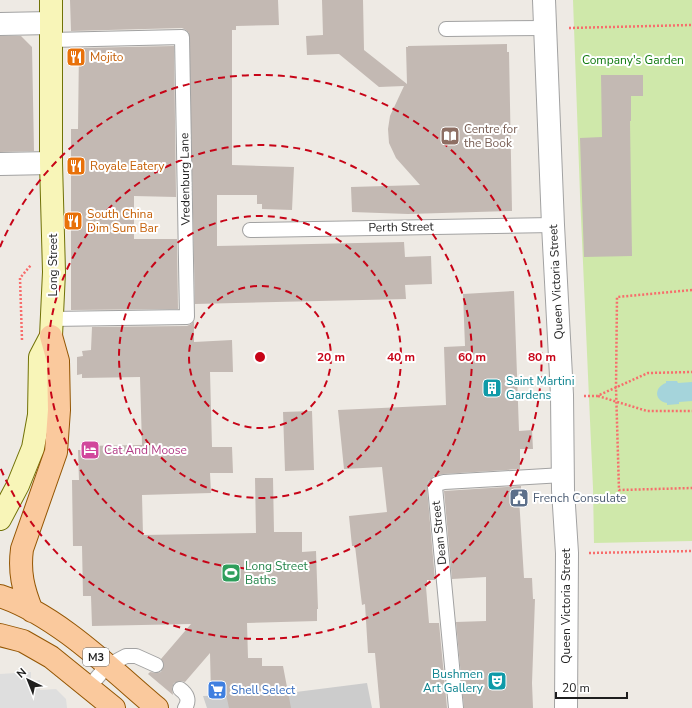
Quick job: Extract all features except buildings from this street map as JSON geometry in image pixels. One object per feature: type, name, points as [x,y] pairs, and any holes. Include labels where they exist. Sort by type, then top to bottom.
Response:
[{"type":"main road","points":[[32,611],[26,595],[20,564],[22,549],[56,452],[59,410],[58,361],[51,328]]},
{"type":"main road","name":"M3","points":[[0,596],[41,615],[74,639],[156,708]]},
{"type":"main road","name":"M3","points":[[0,635],[23,641],[51,657],[114,708]]},
{"type":"street","name":"Long Street","points":[[0,519],[18,485],[33,448],[39,415],[40,356],[51,328],[54,272],[51,163],[51,0]]},
{"type":"street","name":"Queen Victoria Street","points":[[544,0],[553,225],[562,395],[563,475],[567,553],[566,708]]},
{"type":"street","points":[[0,24],[51,32]]},
{"type":"street","points":[[0,164],[51,163]]},
{"type":"lane","points":[[446,29],[545,28]]},
{"type":"lane","name":"Vredenburg Lane","points":[[51,32],[182,37],[187,317],[51,328]]},
{"type":"lane","name":"Perth Street","points":[[250,230],[553,225]]},
{"type":"lane","name":"Dean Street","points":[[456,708],[435,487],[437,484],[444,482],[563,475]]},
{"type":"lane","points":[[89,688],[107,666],[126,656],[136,656],[156,665]]},
{"type":"lane","points":[[180,688],[188,698],[188,703],[185,708]]},
{"type":"path","points":[[545,28],[692,25]]},
{"type":"path","points":[[22,345],[20,278],[35,261]]},
{"type":"path","points":[[692,290],[617,297],[616,388],[619,490],[692,488]]},
{"type":"path","points":[[597,396],[648,373],[692,372]]},
{"type":"path","points":[[562,395],[597,396],[647,411],[692,411]]},
{"type":"path","points":[[567,553],[692,551]]},
{"type":"shaded area","points":[[31,672],[31,681],[40,680],[40,690],[56,689],[66,699],[67,708],[0,708],[0,674]]},
{"type":"shaded area","points":[[367,683],[372,708],[207,708],[203,696],[288,693]]},
{"type":"green space","name":"Company's Garden","points":[[573,0],[692,0],[692,541],[594,543]]},
{"type":"water","points":[[666,381],[677,381],[678,383],[692,382],[692,401],[667,405],[667,403],[660,400],[657,394],[659,388],[666,383]]},
{"type":"place","name":"Mojito","points":[[76,57]]},
{"type":"place","name":"Centre for the Book","points":[[450,136]]},
{"type":"place","name":"Royale Eatery","points":[[76,166]]},
{"type":"place","name":"South China Dim Sum Bar","points":[[73,221]]},
{"type":"place","name":"Saint Martini Gardens","points":[[492,388]]},
{"type":"place","name":"Cat And Moose","points":[[90,450]]},
{"type":"place","name":"French Consulate","points":[[519,498]]},
{"type":"place","name":"Long Street Baths","points":[[231,573]]},
{"type":"place","name":"Bushmen Art Gallery","points":[[497,681]]},
{"type":"place","name":"Shell Select","points":[[217,690]]}]
